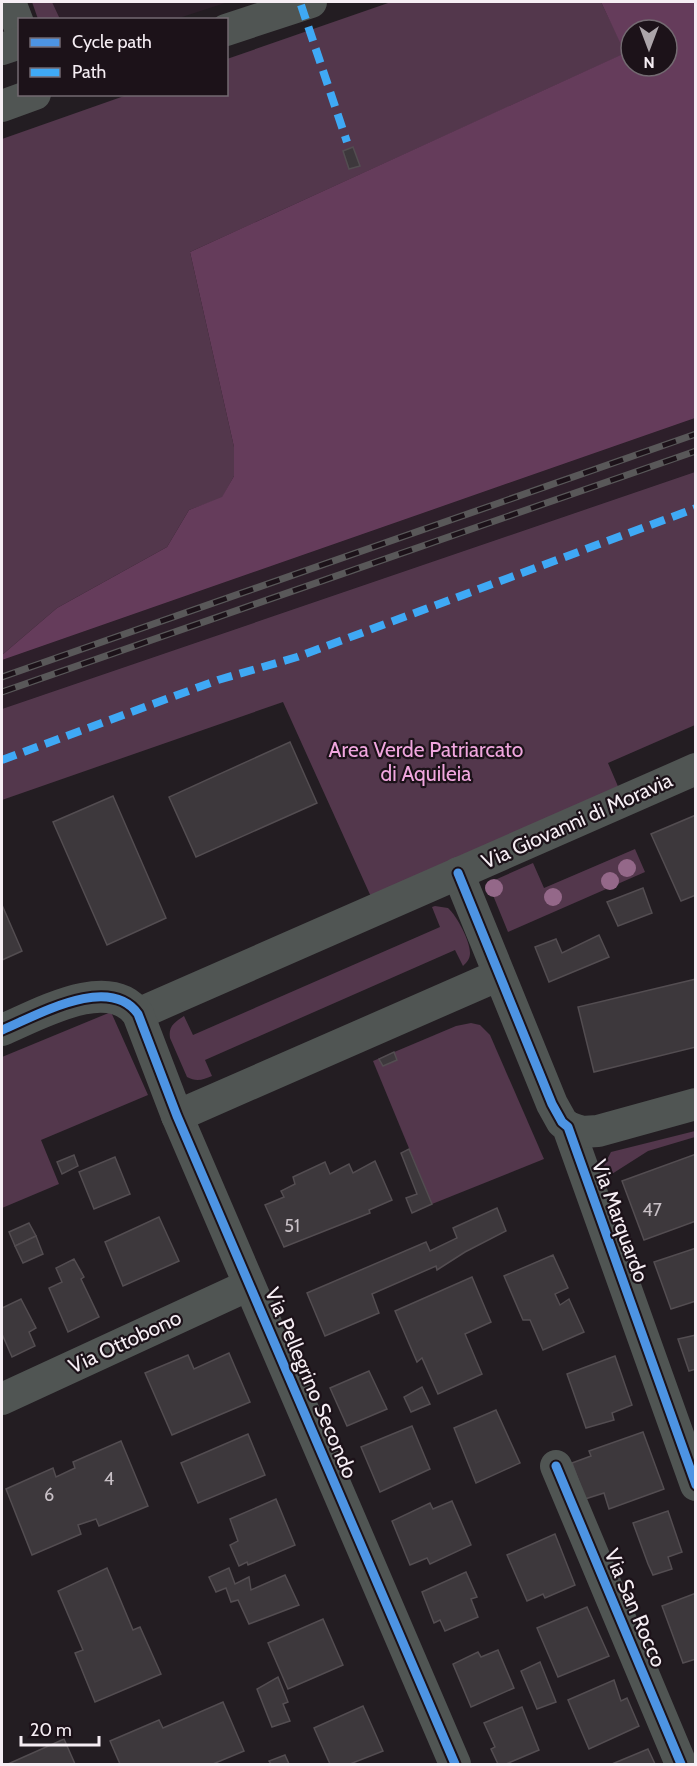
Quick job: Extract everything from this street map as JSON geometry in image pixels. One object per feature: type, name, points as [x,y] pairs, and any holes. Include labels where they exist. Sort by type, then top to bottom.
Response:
[{"type":"street","points":[[10,2],[18,22]]},
{"type":"street","points":[[228,29],[311,2]]},
{"type":"street","points":[[2,50],[18,44]]},
{"type":"street","points":[[2,106],[30,96]]},
{"type":"street","name":"Via Giovanni di Moravia","points":[[458,873],[696,769]]},
{"type":"street","points":[[2,1030],[72,1001],[93,997],[108,997],[123,1001],[133,1007],[138,1014],[458,873],[499,975],[177,1116]]},
{"type":"street","name":"Via Marquardo","points":[[499,975],[552,1104],[562,1122],[568,1127],[696,1485]]},
{"type":"street","name":"Via Pellegrino Secondo","points":[[138,1014],[177,1116],[455,1764]]},
{"type":"street","points":[[568,1127],[582,1132],[597,1131],[696,1104]]},
{"type":"street","name":"Via Ottobono","points":[[2,1399],[249,1285]]},
{"type":"street","name":"Via San Rocco","points":[[556,1466],[681,1764]]},
{"type":"shaded area","points":[[52,2],[228,2],[179,18],[60,18]]},
{"type":"shaded area","points":[[601,2],[695,2],[695,418],[2,660],[2,655],[57,608],[167,547],[189,510],[222,497],[234,476],[234,447],[190,252],[619,56],[619,78],[679,78],[679,18],[619,18],[619,40]]},
{"type":"shaded area","points":[[695,418],[695,472],[2,709],[2,660]]},
{"type":"green space","points":[[32,2],[52,2],[60,18],[38,18]]},
{"type":"green space","points":[[391,2],[601,2],[619,39],[619,56],[190,252],[234,447],[234,476],[222,498],[189,510],[167,547],[57,608],[2,655],[2,139],[124,96],[228,96],[228,59]]},
{"type":"green space","name":"Area Verde Patriarcato di Aquileia","points":[[695,472],[695,725],[608,763],[620,791],[372,899],[283,702],[2,800],[2,709]]},
{"type":"green space","points":[[635,849],[645,872],[508,932],[488,883],[533,863],[544,888]]},
{"type":"green space","points":[[432,907],[448,908],[462,929],[470,953],[469,959],[463,966],[455,950],[205,1060],[212,1076],[206,1079],[193,1080],[187,1077],[170,1038],[171,1027],[175,1022],[184,1016],[193,1035],[440,927]]},
{"type":"green space","points":[[111,1012],[148,1095],[41,1140],[59,1184],[2,1208],[2,1057]]},
{"type":"green space","points":[[471,1023],[480,1025],[490,1035],[544,1159],[432,1204],[373,1061],[456,1026]]},
{"type":"green space","points":[[695,1131],[695,1137],[648,1151],[604,1179],[601,1171],[611,1152]]},
{"type":"building","points":[[353,147],[360,166],[349,169],[343,151]]},
{"type":"building","points":[[290,742],[317,803],[196,857],[169,797]]},
{"type":"building","points":[[113,796],[166,918],[107,945],[53,822]]},
{"type":"building","points":[[696,815],[696,895],[681,901],[651,834]]},
{"type":"building","points":[[643,888],[652,913],[618,926],[607,902]]},
{"type":"building","points":[[2,905],[22,951],[2,960]]},
{"type":"building","points":[[599,935],[609,957],[549,982],[535,947],[556,939],[562,953]]},
{"type":"building","points":[[696,979],[696,1047],[594,1072],[578,1007]]},
{"type":"building","points":[[394,1052],[397,1060],[383,1066],[379,1059]]},
{"type":"building","points":[[409,1149],[432,1204],[412,1213],[406,1198],[417,1194],[401,1153]]},
{"type":"building","points":[[696,1154],[696,1221],[644,1240],[622,1181]]},
{"type":"building","points":[[74,1155],[78,1166],[62,1174],[57,1162]]},
{"type":"building","points":[[115,1157],[130,1194],[94,1209],[79,1172]]},
{"type":"building","points":[[375,1161],[392,1200],[369,1210],[370,1213],[284,1247],[265,1205],[284,1197],[281,1191],[295,1184],[293,1177],[325,1162],[330,1174],[349,1164],[353,1173]]},
{"type":"building","points":[[497,1208],[506,1231],[465,1252],[437,1270],[436,1266],[372,1294],[379,1313],[325,1336],[307,1293],[426,1242],[430,1251],[457,1238],[453,1228]]},
{"type":"building","points":[[159,1217],[179,1261],[123,1286],[105,1242]]},
{"type":"building","points":[[29,1223],[36,1236],[15,1246],[9,1232]]},
{"type":"building","points":[[36,1236],[43,1254],[23,1263],[15,1246]]},
{"type":"building","points":[[696,1248],[696,1301],[671,1309],[654,1262]]},
{"type":"building","points":[[553,1255],[568,1288],[555,1294],[560,1305],[569,1299],[584,1332],[543,1350],[530,1320],[523,1320],[504,1276]]},
{"type":"building","points":[[74,1259],[84,1277],[81,1279],[99,1317],[68,1332],[49,1288],[62,1282],[56,1268]]},
{"type":"building","points":[[472,1277],[491,1322],[465,1334],[482,1374],[438,1394],[422,1358],[417,1362],[395,1311]]},
{"type":"building","points":[[21,1299],[36,1328],[29,1332],[35,1346],[12,1357],[2,1334],[2,1308]]},
{"type":"building","points":[[696,1335],[696,1369],[689,1371],[678,1339]]},
{"type":"building","points":[[229,1353],[250,1402],[172,1435],[145,1373],[188,1355],[194,1369]]},
{"type":"building","points":[[615,1356],[632,1405],[612,1413],[614,1420],[586,1428],[567,1374]]},
{"type":"building","points":[[369,1371],[387,1409],[347,1426],[330,1388]]},
{"type":"building","points":[[422,1387],[430,1404],[411,1412],[404,1397]]},
{"type":"building","points":[[496,1410],[520,1463],[476,1483],[454,1428]]},
{"type":"building","points":[[412,1426],[430,1469],[380,1492],[361,1447]]},
{"type":"building","points":[[643,1432],[664,1489],[609,1509],[604,1493],[585,1499],[572,1463],[591,1456],[589,1451]]},
{"type":"building","points":[[248,1434],[265,1475],[198,1503],[181,1463]]},
{"type":"building","points":[[121,1441],[148,1506],[99,1526],[96,1519],[78,1525],[81,1534],[32,1555],[6,1489],[53,1468],[56,1477],[75,1468],[73,1462]]},
{"type":"building","points":[[276,1499],[295,1545],[248,1565],[247,1562],[239,1566],[230,1545],[238,1541],[230,1519]]},
{"type":"building","points":[[452,1501],[471,1545],[430,1564],[427,1558],[410,1565],[392,1521],[430,1503],[433,1509]]},
{"type":"building","points":[[668,1511],[682,1552],[668,1557],[672,1569],[653,1575],[633,1523]]},
{"type":"building","points":[[555,1534],[575,1585],[545,1598],[543,1594],[527,1601],[507,1555]]},
{"type":"building","points":[[107,1568],[133,1630],[140,1627],[161,1674],[95,1702],[75,1653],[83,1650],[58,1591]]},
{"type":"building","points":[[229,1568],[235,1584],[249,1577],[251,1590],[285,1575],[299,1605],[249,1624],[238,1600],[231,1602],[226,1588],[216,1592],[209,1577]]},
{"type":"building","points":[[466,1572],[477,1597],[471,1599],[478,1617],[445,1631],[440,1620],[434,1623],[422,1592]]},
{"type":"building","points":[[696,1593],[696,1659],[683,1663],[662,1606]]},
{"type":"building","points":[[587,1607],[609,1656],[558,1677],[537,1628]]},
{"type":"building","points":[[323,1619],[343,1665],[288,1689],[268,1643]]},
{"type":"building","points":[[498,1650],[514,1688],[471,1707],[453,1664],[478,1652],[481,1657]]},
{"type":"building","points":[[540,1662],[556,1702],[537,1709],[521,1671]]},
{"type":"building","points":[[278,1677],[288,1702],[283,1704],[290,1721],[272,1727],[257,1689]]},
{"type":"building","points":[[614,1680],[621,1701],[627,1698],[639,1726],[589,1749],[568,1700]]},
{"type":"building","points":[[223,1702],[244,1751],[213,1764],[120,1764],[110,1741],[159,1720],[163,1728]]},
{"type":"building","points":[[363,1706],[383,1751],[350,1764],[330,1764],[314,1728]]},
{"type":"building","points":[[522,1707],[539,1750],[506,1764],[498,1764],[491,1749],[495,1747],[484,1723]]},
{"type":"building","points":[[64,1739],[75,1764],[8,1764]]},
{"type":"building","points":[[648,1749],[655,1764],[612,1764]]},
{"type":"building","points":[[285,1755],[289,1764],[271,1764],[269,1761]]},
{"type":"railway","points":[[2,677],[696,434]]},
{"type":"railway","points":[[2,692],[696,451]]},
{"type":"marked path","points":[[301,5],[347,142]]},
{"type":"marked path","points":[[2,760],[218,680],[297,657],[696,508]]},
{"type":"cycle path","points":[[458,873],[552,1104],[562,1122],[568,1127],[696,1485]]},
{"type":"cycle path","points":[[2,1030],[52,1008],[91,997],[109,997],[125,1002],[138,1014],[177,1116],[455,1764]]},
{"type":"cycle path","points":[[556,1466],[681,1764]]}]
